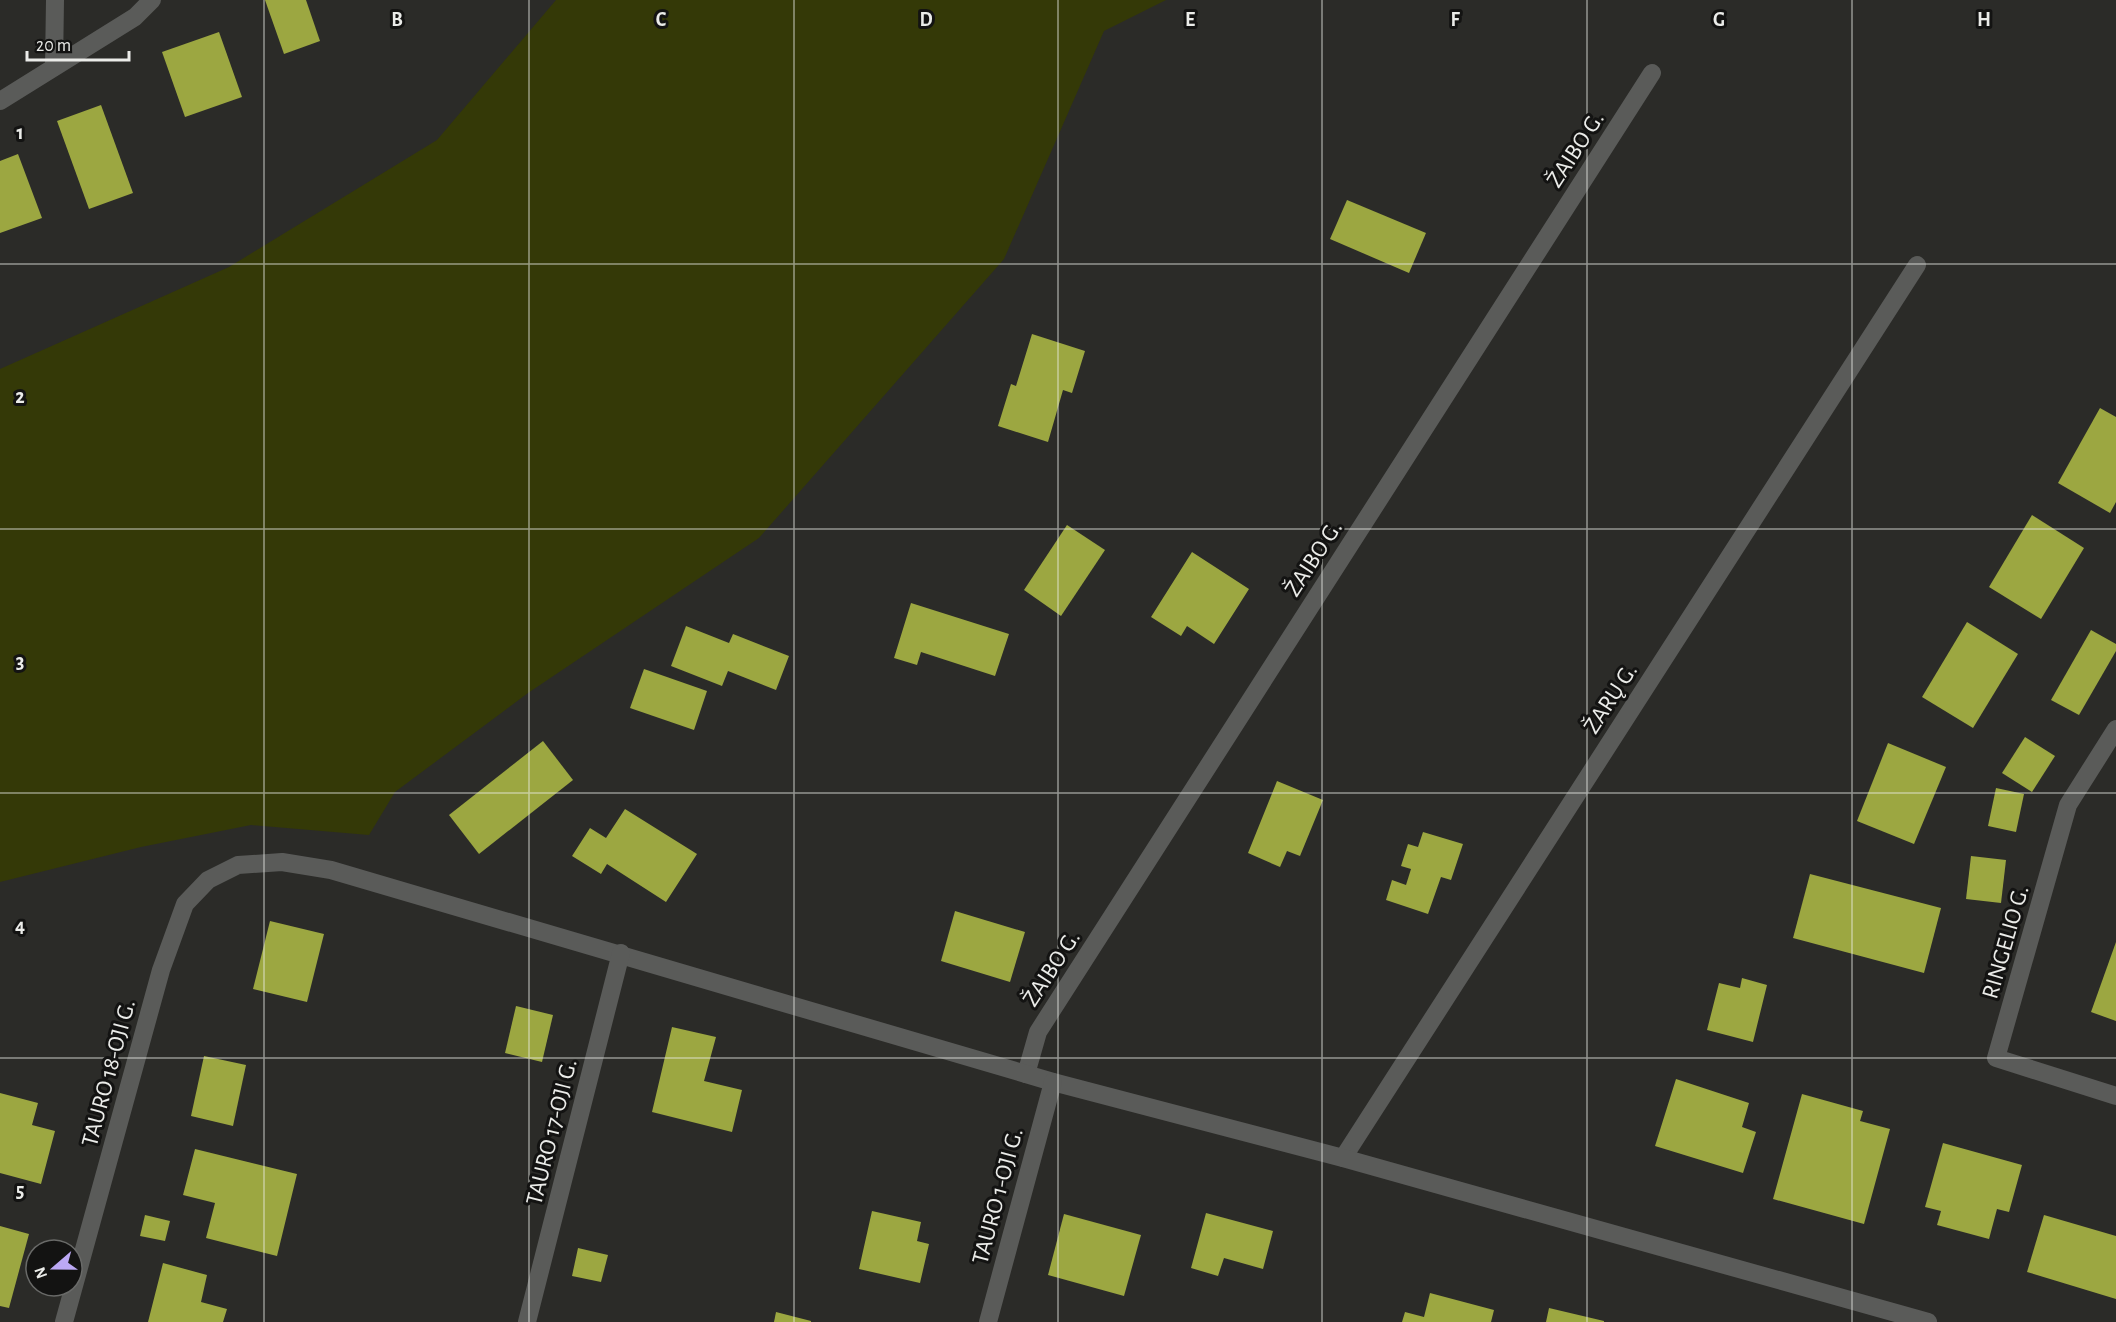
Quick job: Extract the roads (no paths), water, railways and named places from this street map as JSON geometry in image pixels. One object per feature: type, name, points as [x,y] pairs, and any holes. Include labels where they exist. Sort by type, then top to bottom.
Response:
[{"type":"street","points":[[54,67],[55,0]]},
{"type":"street","points":[[0,101],[135,16],[152,0]]},
{"type":"street","name":"ŽAIBO G.","points":[[1026,1074],[1038,1032],[1652,73]]},
{"type":"street","name":"ŽARŲ G.","points":[[1343,1158],[1917,265]]},
{"type":"street","name":"RINGELIO G.","points":[[2116,729],[2068,805],[1996,1058],[2116,1096]]},
{"type":"street","name":"TAURO 18-OJI G.","points":[[64,1322],[161,970],[185,904],[208,880],[238,864],[282,862],[331,870],[621,953]]},
{"type":"street","points":[[621,953],[1053,1082],[1343,1158],[1928,1322]]},
{"type":"street","name":"TAURO 17-OJI G.","points":[[527,1322],[621,953]]},
{"type":"street","name":"TAURO 1-OJI G.","points":[[994,1320],[1053,1082]]}]
